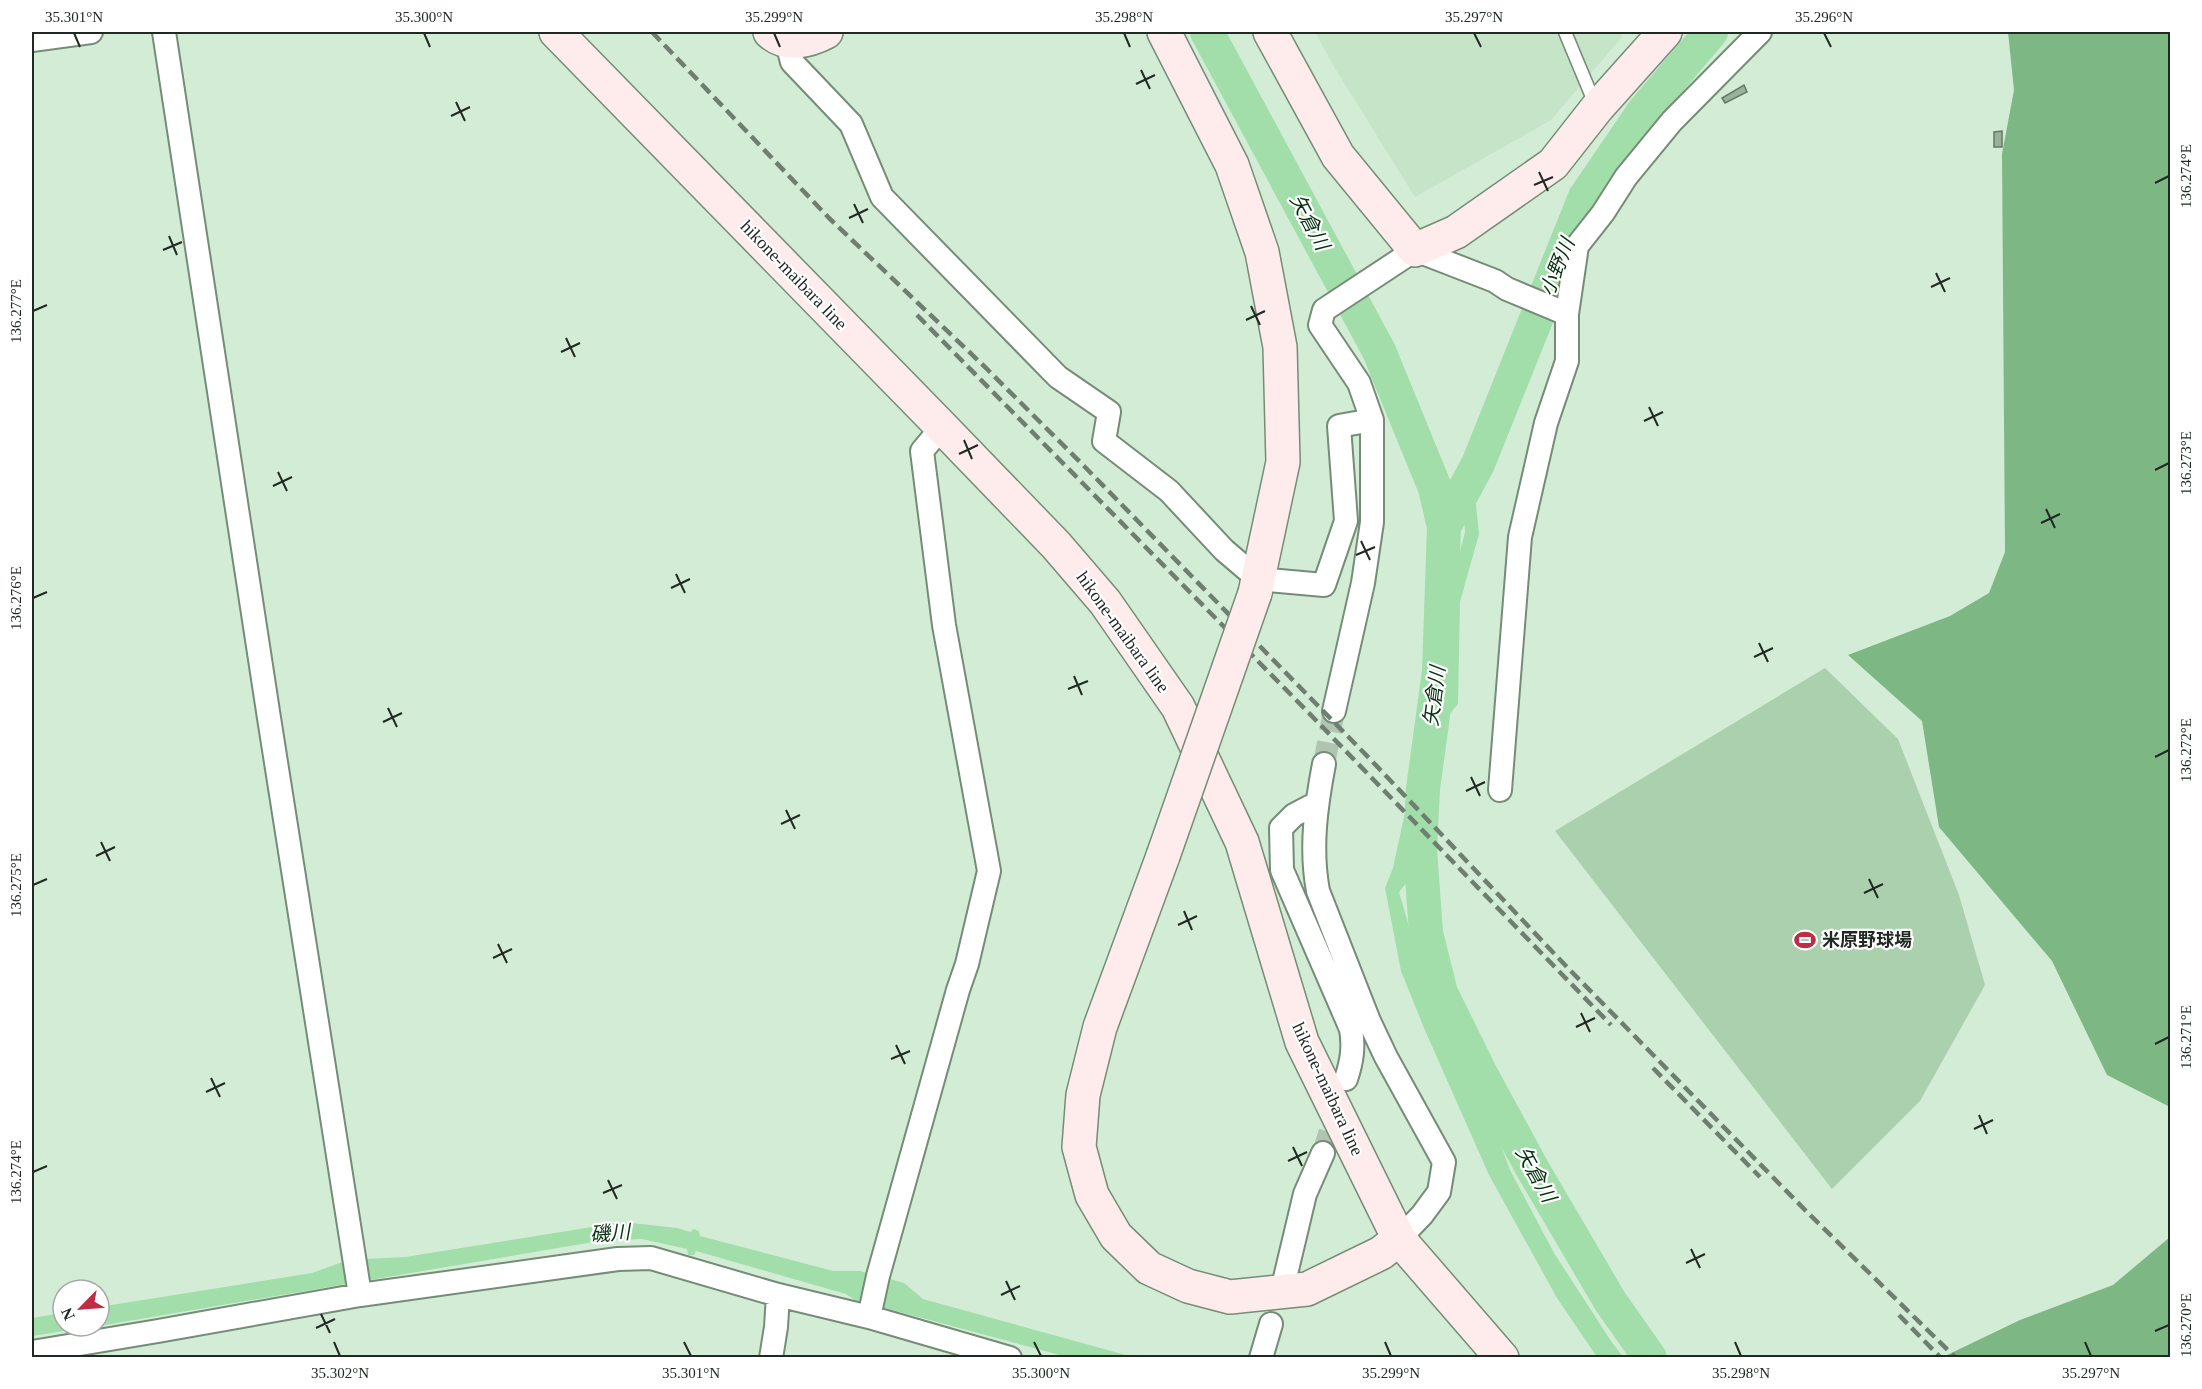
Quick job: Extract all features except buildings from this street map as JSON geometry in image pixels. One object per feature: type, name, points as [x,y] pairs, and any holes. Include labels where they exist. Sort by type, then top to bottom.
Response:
[{"type":"street","points":[[32,40],[91,32]]},
{"type":"street","points":[[164,32],[272,742],[360,1292]]},
{"type":"street","name":"hikone-maibara line","points":[[556,32],[1056,545],[1105,602],[1178,707],[1242,842],[1302,1042],[1400,1239],[1502,1358]]},
{"type":"street","points":[[778,35],[799,43],[826,32]]},
{"type":"street","points":[[1164,32],[1232,165],[1262,252],[1280,347],[1283,462],[1257,586],[1163,856],[1100,1027],[1083,1095],[1079,1148],[1092,1195],[1116,1236],[1149,1268],[1188,1286],[1230,1297],[1307,1289],[1381,1253],[1400,1239],[1439,1192],[1444,1162],[1373,1030],[1318,891],[1313,869],[1317,802],[1324,764]]},
{"type":"street","points":[[1270,32],[1338,156],[1403,257],[1495,281],[1507,289],[1567,314]]},
{"type":"street","points":[[1334,711],[1363,582],[1372,522],[1372,420],[1359,383],[1320,325],[1324,310],[1403,257],[1456,232],[1553,164],[1597,108],[1665,32]]},
{"type":"street","points":[[1500,790],[1520,537],[1533,471],[1567,361],[1567,314],[1577,246],[1603,213],[1626,177],[1672,122],[1760,32]]},
{"type":"street","points":[[778,35],[792,62],[851,124],[882,197],[1058,377],[1109,412],[1104,441],[1169,491],[1257,586],[1324,585],[1346,521],[1339,426],[1372,420]]},
{"type":"street","points":[[869,1312],[958,990],[968,964],[989,871],[945,625],[922,451],[942,427]]},
{"type":"street","points":[[1317,802],[1294,815],[1281,828],[1282,870],[1351,1029],[1354,1045],[1352,1062],[1346,1079]]},
{"type":"street","points":[[1285,1278],[1305,1194],[1323,1153]]},
{"type":"street","points":[[32,1352],[360,1292],[618,1259],[651,1257],[778,1295],[869,1312],[1010,1358]]},
{"type":"street","points":[[771,1358],[778,1295]]},
{"type":"street","points":[[1261,1358],[1271,1324]]},
{"type":"lane","points":[[1565,32],[1597,108]]},
{"type":"shaded area","points":[[1315,32],[1620,32],[1622,37],[1551,120],[1415,197]]},
{"type":"shaded area","points":[[2008,32],[2170,32],[2170,1107],[2107,1075],[2052,961],[1939,827],[1922,721],[1848,655],[1950,616],[1989,593],[2005,552],[2002,154],[2014,90]]},
{"type":"shaded area","name":"米原野球場","points":[[1825,668],[1898,739],[1959,895],[1985,985],[1920,1101],[1832,1189],[1555,831]]},
{"type":"shaded area","points":[[2170,1237],[2170,1357],[1943,1357],[2020,1320],[2113,1285]]},
{"type":"water","points":[[1472,465],[1479,534],[1460,602],[1458,704],[1444,721],[1442,750],[1429,770],[1415,872],[1399,892],[1420,964],[1462,1071],[1486,1105],[1510,1170],[1554,1253],[1623,1357],[1597,1357],[1557,1298],[1489,1175],[1401,971],[1385,888],[1393,868],[1426,714],[1441,688],[1445,599],[1465,532],[1461,474]]},
{"type":"water","name":"磯川","points":[[623,1222],[677,1228],[691,1232],[693,1229],[699,1231],[700,1236],[833,1271],[860,1271],[904,1283],[923,1299],[1133,1357],[1067,1357],[855,1300],[846,1294],[696,1251],[694,1255],[688,1255],[687,1249],[642,1239],[599,1241],[111,1324],[111,1305],[312,1273],[348,1260],[405,1257]]},
{"type":"water","points":[[51,1315],[51,1333],[32,1336],[32,1318]]},
{"type":"waterway","name":"矢倉川","points":[[1207,32],[1379,351],[1435,488],[1444,527],[1439,671],[1423,789],[1420,849],[1426,933],[1441,993],[1481,1074],[1532,1168],[1610,1301],[1650,1358]]},
{"type":"waterway","name":"小野川","points":[[1444,527],[1478,464],[1585,197],[1643,112],[1711,32]]},
{"type":"tunnel","points":[[1324,764],[1334,711]]},
{"type":"tunnel","points":[[1323,1153],[1338,1106]]},
{"type":"railway","points":[[652,32],[829,218],[986,368],[1084,466],[1370,759],[1565,965],[1806,1211],[1956,1358]]},
{"type":"railway","points":[[917,315],[1306,710],[1611,1025]]},
{"type":"railway","points":[[1653,1068],[1760,1177]]},
{"type":"railway","points":[[1899,1315],[1941,1358]]},
{"type":"place","name":"米原野球場","points":[[1805,940]]}]
